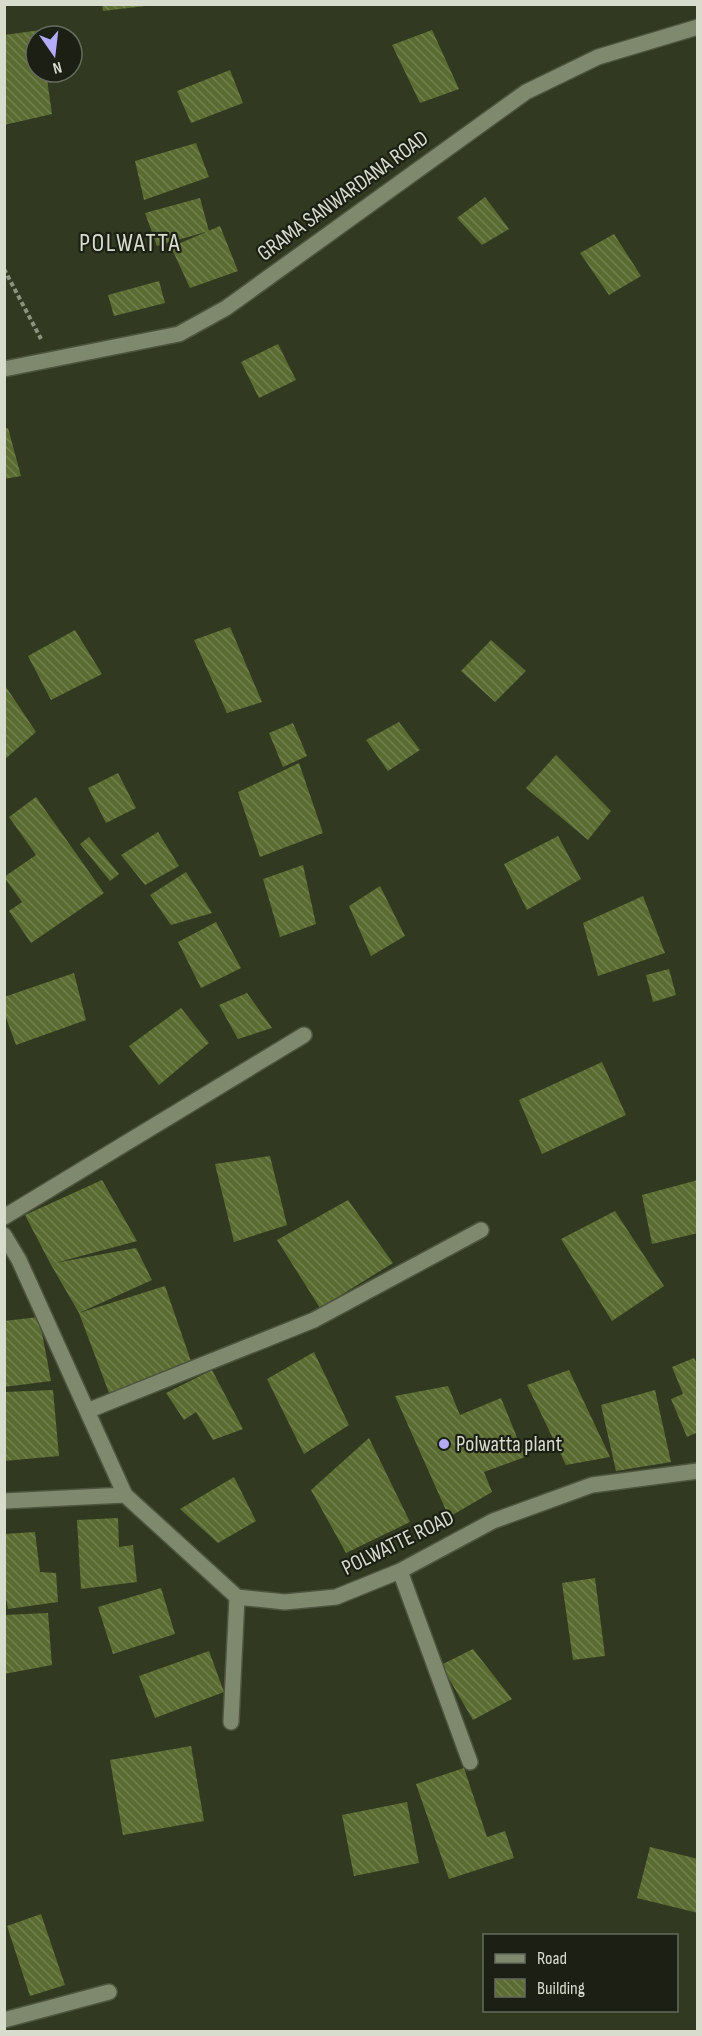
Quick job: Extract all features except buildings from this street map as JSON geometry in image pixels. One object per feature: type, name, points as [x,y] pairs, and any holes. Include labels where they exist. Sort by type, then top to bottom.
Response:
[{"type":"street","name":"GRAMA SANWARDANA ROAD","points":[[4,369],[179,334],[226,308],[526,92],[598,57],[698,27]]},
{"type":"street","points":[[4,1217],[304,1035]]},
{"type":"street","points":[[87,1411],[314,1320],[481,1230]]},
{"type":"street","points":[[4,1235],[19,1260],[125,1496],[237,1598],[231,1722]]},
{"type":"street","name":"POLWATTE ROAD","points":[[237,1598],[285,1602],[336,1597],[400,1571],[493,1521],[592,1485],[698,1471]]},
{"type":"street","points":[[4,1501],[125,1496]]},
{"type":"street","points":[[400,1571],[470,1762]]},
{"type":"street","points":[[4,2020],[110,1992]]},
{"type":"path","points":[[4,269],[51,359]]},
{"type":"place","name":"Polwatta plant","points":[[444,1444]]},
{"type":"district","name":"POLWATTA","points":[[130,243]]}]
